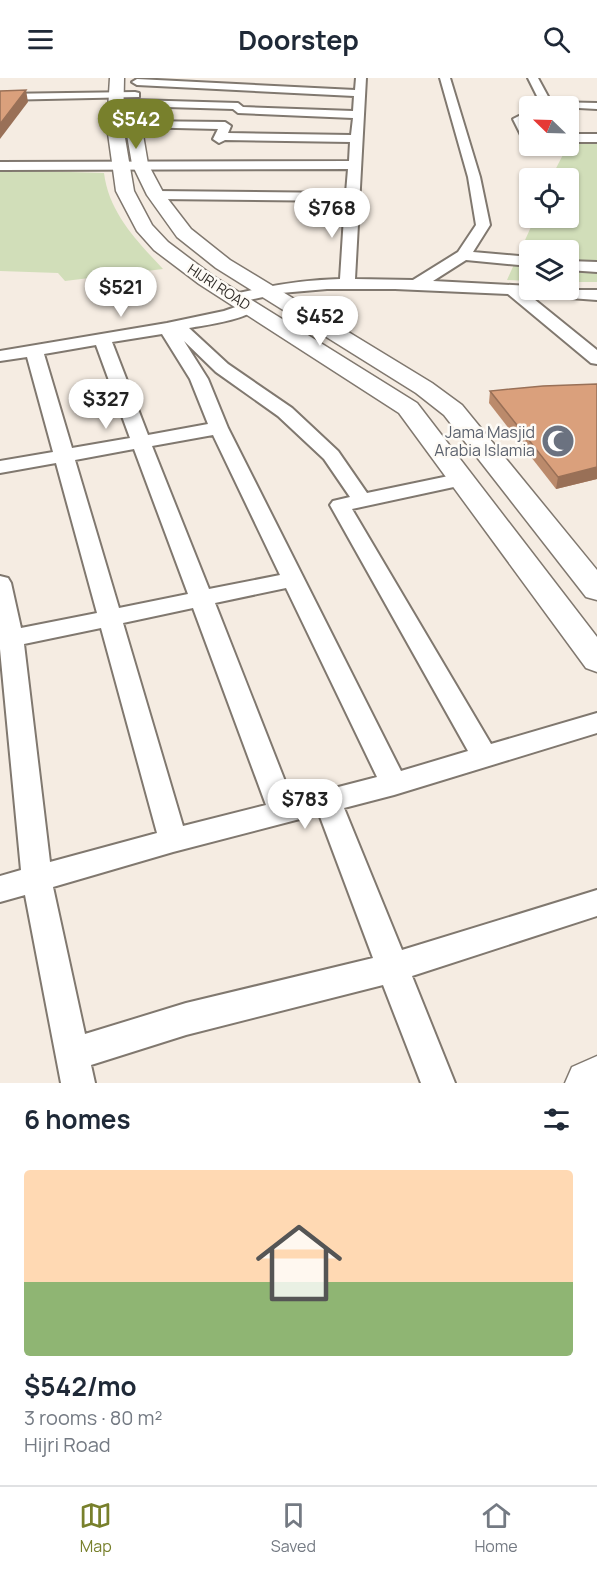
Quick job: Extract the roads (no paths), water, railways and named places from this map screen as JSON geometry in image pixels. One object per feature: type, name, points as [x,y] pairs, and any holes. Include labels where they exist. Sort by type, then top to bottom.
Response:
[{"type":"main road","name":"HIJRI ROAD","points":[[130,94],[135,142],[125,191],[144,227],[161,246],[206,280],[250,298],[424,388],[453,410],[597,590]]},
{"type":"main road","name":"HIJRI ROAD","points":[[130,94],[115,126],[130,165],[184,233],[223,264],[250,298],[408,408],[597,660]]},
{"type":"main road","points":[[588,1083],[597,1079]]},
{"type":"street","points":[[347,283],[351,197],[358,139],[361,78]]},
{"type":"street","points":[[416,285],[463,255],[473,243],[483,221],[474,177],[445,78]]},
{"type":"street","points":[[533,78],[547,105],[597,106]]},
{"type":"street","points":[[0,97],[16,91],[130,94],[247,87],[360,93]]},
{"type":"street","points":[[130,94],[238,108],[359,115]]},
{"type":"street","points":[[130,94],[225,126],[212,164]]},
{"type":"street","points":[[220,136],[358,139]]},
{"type":"street","points":[[579,138],[597,138]]},
{"type":"street","points":[[0,166],[354,165]]},
{"type":"street","points":[[156,195],[351,197]]},
{"type":"street","points":[[463,255],[519,261]]},
{"type":"street","points":[[579,266],[597,267]]},
{"type":"street","points":[[0,356],[172,327],[228,315],[250,298],[347,283],[510,288],[597,295]]},
{"type":"street","points":[[510,288],[597,359]]},
{"type":"street","points":[[172,327],[199,379],[219,428],[394,784]]},
{"type":"street","points":[[172,327],[222,368],[285,412],[331,455],[362,501]]},
{"type":"street","points":[[102,339],[283,812]]},
{"type":"street","points":[[34,350],[173,840]]},
{"type":"street","points":[[0,467],[219,428]]},
{"type":"street","points":[[462,479],[340,505],[484,757]]},
{"type":"street","points":[[5,640],[294,579]]},
{"type":"street","points":[[0,583],[5,640],[37,880],[75,1069],[186,1019],[391,968],[597,903]]},
{"type":"street","points":[[0,889],[173,840],[394,784],[597,723]]},
{"type":"street","points":[[327,800],[438,1083]]},
{"type":"place","name":"Jama Masjid Arabia Islamia","points":[[558,441]]}]
